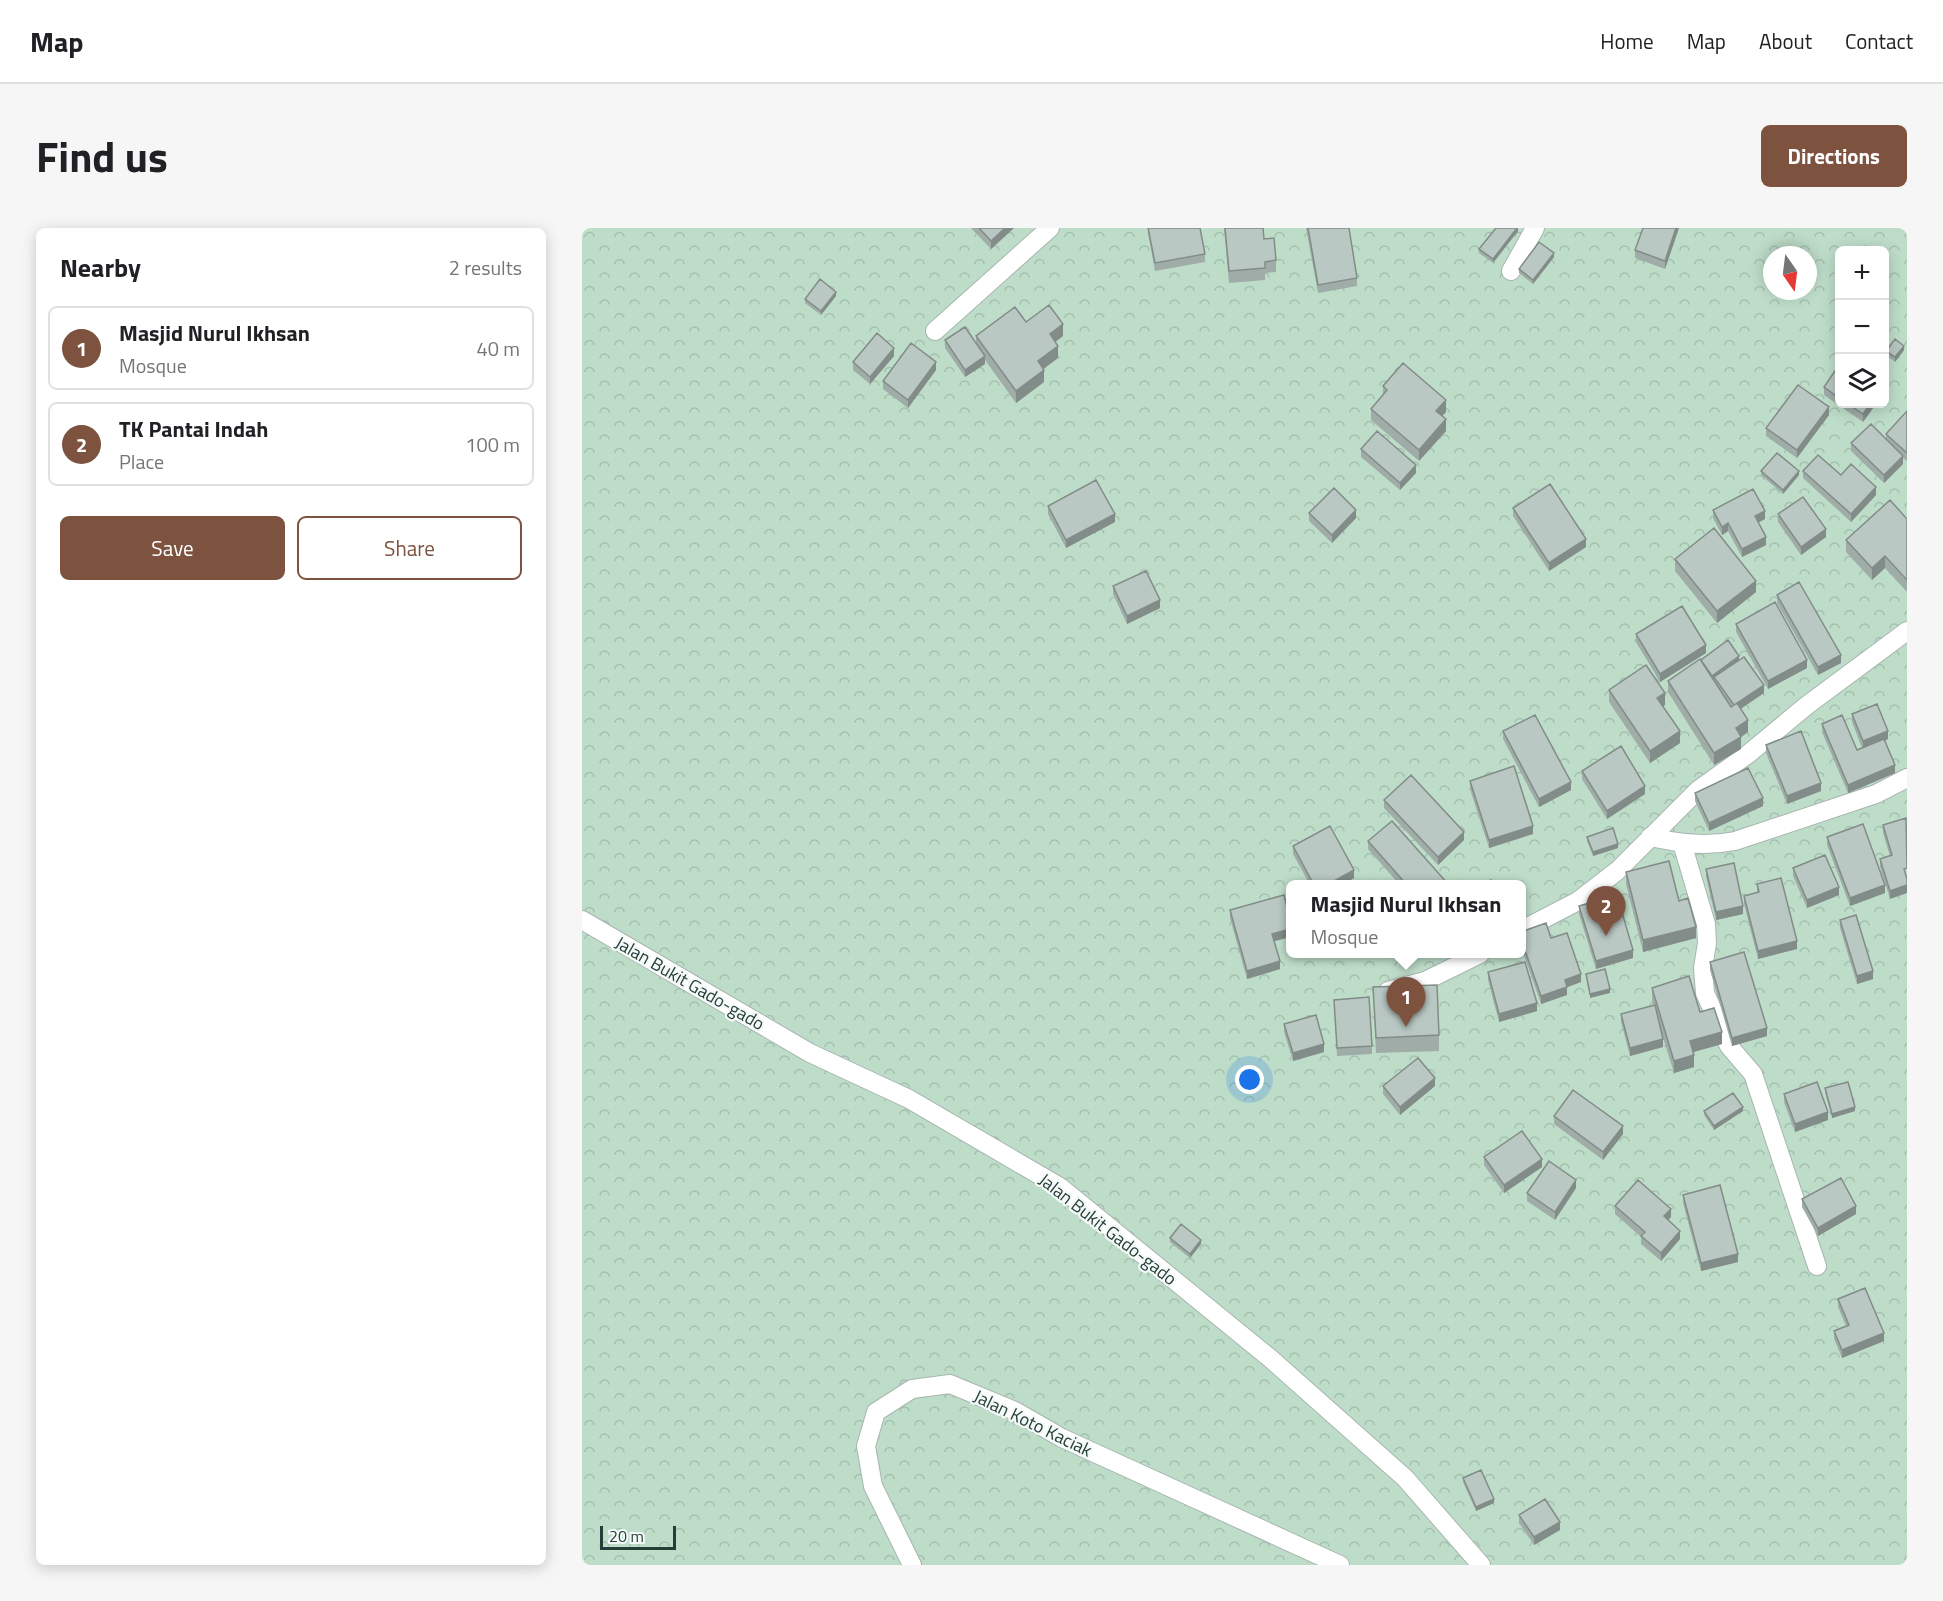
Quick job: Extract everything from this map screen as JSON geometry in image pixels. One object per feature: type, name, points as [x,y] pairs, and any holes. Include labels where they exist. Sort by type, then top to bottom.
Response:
[{"type":"street","points":[[934,331],[1050,228]]},
{"type":"street","points":[[1511,271],[1534,228]]},
{"type":"street","points":[[1526,927],[1578,901],[1617,871],[1698,790],[1747,755],[1806,706],[1907,631]]},
{"type":"street","points":[[1650,837],[1682,843],[1718,845],[1735,842],[1875,794],[1907,778]]},
{"type":"street","points":[[1682,843],[1706,924],[1707,943],[1703,968],[1705,993],[1729,1046],[1753,1074],[1817,1266]]},
{"type":"street","name":"Jalan Bukit Gado-gado","points":[[582,920],[810,1053],[909,1099],[1060,1187],[1271,1359],[1405,1478],[1481,1565]]},
{"type":"street","points":[[1388,991],[1425,981],[1472,958]]},
{"type":"street","name":"Jalan Koto Kaciak","points":[[912,1565],[873,1486],[866,1446],[876,1412],[912,1389],[950,1384],[1016,1411],[1062,1438],[1340,1565]]},
{"type":"green space","points":[[582,228],[1907,228],[1907,1565],[582,1565]]},
{"type":"building","points":[[979,228],[1005,228],[991,241]]},
{"type":"building","points":[[1148,228],[1200,228],[1205,254],[1155,263]]},
{"type":"building","points":[[1225,228],[1263,228],[1264,239],[1274,238],[1276,260],[1265,262],[1265,268],[1229,271]]},
{"type":"building","points":[[1308,228],[1349,228],[1357,278],[1318,285]]},
{"type":"building","points":[[1496,228],[1517,228],[1493,259],[1479,249]]},
{"type":"building","points":[[1643,228],[1676,228],[1665,261],[1635,250]]},
{"type":"building","points":[[1539,242],[1554,253],[1533,280],[1519,269]]},
{"type":"building","points":[[820,279],[836,292],[821,311],[805,299]]},
{"type":"building","points":[[1049,305],[1063,324],[1050,334],[1058,346],[1038,361],[1044,370],[1016,391],[976,336],[1015,307],[1026,322]]},
{"type":"building","points":[[965,327],[985,356],[965,370],[945,340]]},
{"type":"building","points":[[877,333],[894,348],[870,377],[853,362]]},
{"type":"building","points":[[1895,339],[1904,346],[1895,357],[1889,353],[1889,347]]},
{"type":"building","points":[[911,343],[936,362],[908,400],[883,381]]},
{"type":"building","points":[[1403,363],[1446,400],[1436,411],[1446,419],[1419,450],[1371,409],[1387,390],[1383,386]]},
{"type":"building","points":[[1835,371],[1835,395],[1824,387]]},
{"type":"building","points":[[1798,385],[1829,407],[1797,450],[1766,428]]},
{"type":"building","points":[[1854,408],[1867,408],[1863,414]]},
{"type":"building","points":[[1907,411],[1907,453],[1886,434]]},
{"type":"building","points":[[1871,424],[1903,456],[1884,475],[1851,443]]},
{"type":"building","points":[[1377,431],[1416,465],[1400,483],[1361,449]]},
{"type":"building","points":[[1777,453],[1799,471],[1783,490],[1761,471]]},
{"type":"building","points":[[1818,455],[1841,475],[1851,464],[1876,487],[1851,514],[1803,471]]},
{"type":"building","points":[[1096,480],[1115,514],[1066,540],[1048,506]]},
{"type":"building","points":[[1550,484],[1586,539],[1549,563],[1513,508]]},
{"type":"building","points":[[1334,488],[1356,510],[1332,535],[1309,513]]},
{"type":"building","points":[[1753,489],[1765,511],[1755,516],[1766,537],[1742,549],[1728,523],[1722,527],[1713,510]]},
{"type":"building","points":[[1803,497],[1826,529],[1801,547],[1778,514]]},
{"type":"building","points":[[1890,500],[1907,519],[1907,580],[1885,556],[1872,568],[1846,540]]},
{"type":"building","points":[[1714,528],[1756,581],[1717,611],[1675,559]]},
{"type":"building","points":[[1146,571],[1160,600],[1127,616],[1113,586]]},
{"type":"building","points":[[1799,582],[1841,655],[1818,667],[1777,595]]},
{"type":"building","points":[[1775,602],[1807,660],[1768,681],[1736,624]]},
{"type":"building","points":[[1682,606],[1706,645],[1660,674],[1636,634]]},
{"type":"building","points":[[1728,640],[1739,656],[1712,676],[1701,660]]},
{"type":"building","points":[[1744,657],[1764,685],[1734,705],[1714,677]]},
{"type":"building","points":[[1700,659],[1731,707],[1737,703],[1748,720],[1736,728],[1741,737],[1714,753],[1668,681]]},
{"type":"building","points":[[1646,665],[1665,693],[1657,698],[1680,731],[1650,751],[1609,690]]},
{"type":"building","points":[[1877,704],[1888,731],[1863,741],[1852,714]]},
{"type":"building","points":[[1535,715],[1571,782],[1539,799],[1503,731]]},
{"type":"building","points":[[1842,715],[1857,750],[1884,739],[1895,765],[1848,785],[1822,724]]},
{"type":"building","points":[[1801,731],[1821,783],[1787,796],[1766,745]]},
{"type":"building","points":[[1621,746],[1645,786],[1607,811],[1582,771]]},
{"type":"building","points":[[1514,766],[1533,826],[1489,840],[1470,781]]},
{"type":"building","points":[[1748,768],[1763,798],[1709,823],[1695,793]]},
{"type":"building","points":[[1411,775],[1464,832],[1438,857],[1384,800]]},
{"type":"building","points":[[1906,818],[1907,868],[1904,869],[1907,885],[1890,891],[1880,859],[1892,855],[1883,825]]},
{"type":"building","points":[[1392,821],[1445,880],[1403,880],[1368,841]]},
{"type":"building","points":[[1863,824],[1885,885],[1850,898],[1827,837]]},
{"type":"building","points":[[1330,826],[1354,870],[1336,880],[1311,880],[1293,846]]},
{"type":"building","points":[[1613,828],[1618,844],[1593,852],[1587,837]]},
{"type":"building","points":[[1825,855],[1839,887],[1807,900],[1793,868]]},
{"type":"building","points":[[1669,861],[1679,901],[1688,898],[1696,927],[1643,940],[1626,872]]},
{"type":"building","points":[[1734,863],[1743,906],[1716,912],[1706,869]]},
{"type":"building","points":[[1781,878],[1797,941],[1758,951],[1744,896],[1759,892],[1757,884]]},
{"type":"building","points":[[1284,895],[1286,930],[1272,934],[1280,961],[1247,971],[1230,910]]},
{"type":"building","points":[[1617,895],[1633,950],[1596,961],[1579,906]]},
{"type":"building","points":[[1856,915],[1873,971],[1857,976],[1840,920]]},
{"type":"building","points":[[1546,923],[1551,938],[1567,933],[1581,974],[1565,980],[1567,987],[1541,996],[1526,953],[1526,930]]},
{"type":"building","points":[[1744,952],[1767,1028],[1732,1038],[1710,962]]},
{"type":"building","points":[[1525,962],[1537,1003],[1499,1014],[1488,972]]},
{"type":"building","points":[[1605,969],[1610,989],[1590,994],[1586,974]]},
{"type":"building","points":[[1689,976],[1700,1012],[1714,1008],[1722,1032],[1690,1041],[1694,1055],[1674,1061],[1652,988]]},
{"type":"building","points":[[1437,985],[1439,1035],[1376,1038],[1373,987]]},
{"type":"building","points":[[1369,997],[1372,1046],[1337,1048],[1334,1000]]},
{"type":"building","points":[[1655,1005],[1663,1039],[1630,1048],[1621,1014]]},
{"type":"building","points":[[1316,1015],[1324,1044],[1293,1053],[1284,1024]]},
{"type":"building","points":[[1418,1058],[1435,1078],[1400,1107],[1383,1086]]},
{"type":"building","points":[[1817,1082],[1828,1112],[1795,1124],[1784,1094]]},
{"type":"building","points":[[1848,1082],[1855,1107],[1832,1114],[1825,1088]]},
{"type":"building","points":[[1573,1090],[1623,1126],[1603,1152],[1554,1116]]},
{"type":"building","points":[[1733,1093],[1743,1107],[1714,1126],[1704,1111]]},
{"type":"building","points":[[1522,1131],[1542,1159],[1504,1185],[1484,1157]]},
{"type":"building","points":[[1549,1161],[1576,1180],[1555,1212],[1527,1193]]},
{"type":"building","points":[[1841,1178],[1856,1206],[1818,1228],[1802,1199]]},
{"type":"building","points":[[1638,1180],[1671,1209],[1664,1216],[1680,1231],[1661,1253],[1641,1236],[1645,1232],[1615,1206]]},
{"type":"building","points":[[1720,1185],[1738,1254],[1701,1263],[1683,1195]]},
{"type":"building","points":[[1181,1224],[1201,1240],[1190,1254],[1170,1238]]},
{"type":"building","points":[[1865,1288],[1884,1333],[1842,1350],[1834,1331],[1849,1325],[1838,1299]]},
{"type":"building","points":[[1481,1470],[1494,1499],[1476,1507],[1463,1478]]},
{"type":"building","points":[[1545,1499],[1560,1522],[1534,1537],[1519,1515]]},
{"type":"place","name":"TK Pantai Indah","points":[[1606,936]]},
{"type":"place","name":"Masjid Nurul Ikhsan","points":[[1406,1027]]}]
